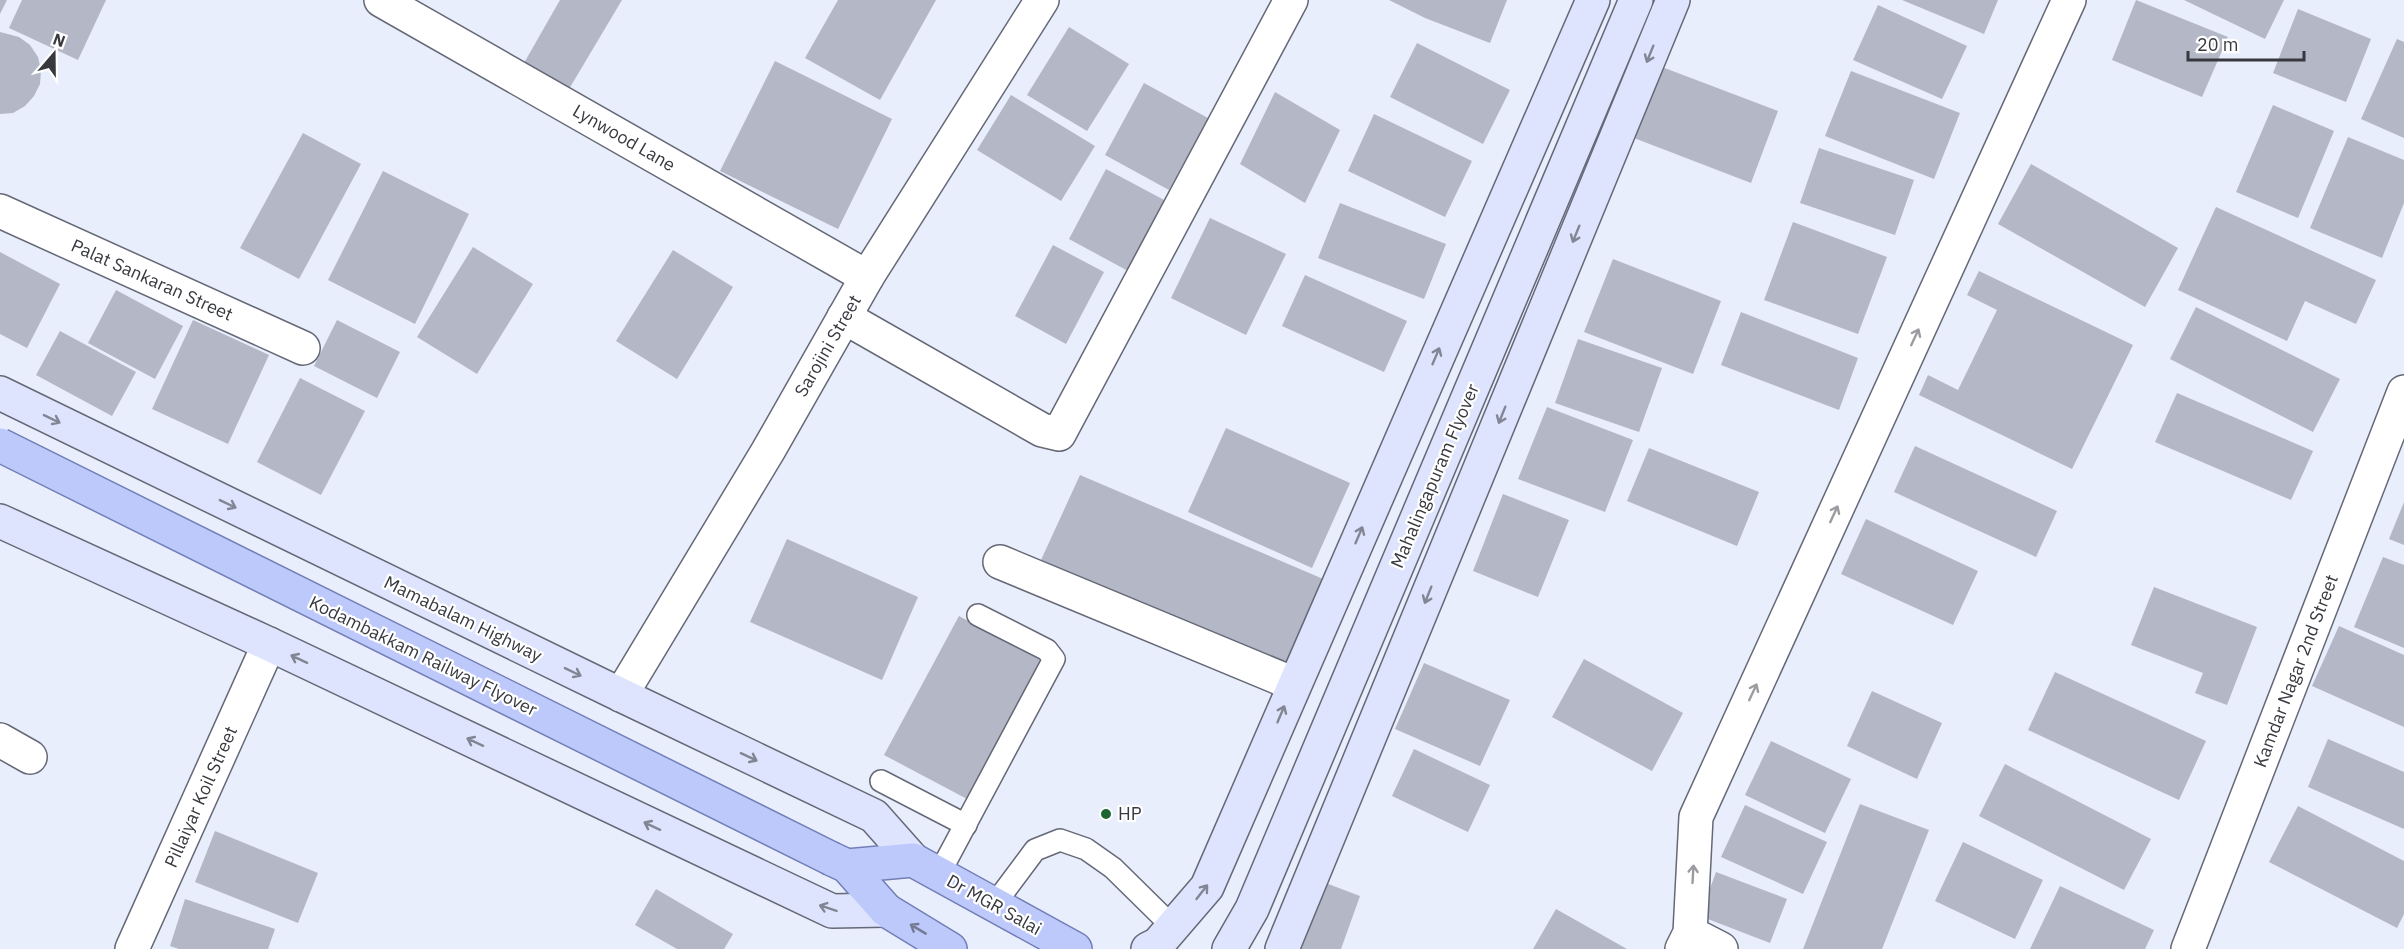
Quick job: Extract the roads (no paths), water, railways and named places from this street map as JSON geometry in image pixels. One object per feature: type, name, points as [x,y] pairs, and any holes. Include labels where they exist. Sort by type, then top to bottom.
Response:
[{"type":"main road","points":[[1148,949],[1158,944],[1207,887],[1593,0]]},
{"type":"main road","name":"Mahalingapuram Flyover","points":[[1229,949],[1252,909],[1636,0]]},
{"type":"main road","points":[[1282,949],[1673,0]]},
{"type":"main road","points":[[0,461],[11,399]]},
{"type":"main road","name":"Mamabalam Highway","points":[[11,399],[621,696],[874,816],[926,867]]},
{"type":"main road","name":"Kodambakkam Railway Flyover","points":[[0,445],[840,863],[886,910]]},
{"type":"main road","points":[[0,521],[269,644],[832,911],[886,910],[950,949]]},
{"type":"main road","points":[[840,863],[926,867]]},
{"type":"main road","name":"Dr MGR Salai","points":[[926,867],[1075,949]]},
{"type":"street","name":"Lynwood Lane","points":[[381,0],[867,277]]},
{"type":"street","name":"Sarojini Street","points":[[621,696],[768,451],[867,277],[1042,0]]},
{"type":"street","points":[[844,317],[1042,430],[1059,434],[1291,0]]},
{"type":"street","points":[[1721,949],[1686,941],[1696,817],[2069,0]]},
{"type":"street","name":"Palat Sankaran Street","points":[[0,211],[303,348]]},
{"type":"street","name":"Kamdar Nagar 2nd Street","points":[[2188,949],[2404,392]]},
{"type":"street","points":[[1000,562],[1294,684]]},
{"type":"street","name":"Pillaiyar Koil Street","points":[[132,949],[269,644]]},
{"type":"street","points":[[0,740],[30,757]]},
{"type":"lane","points":[[926,867],[966,825],[1054,659],[1047,650],[978,615]]},
{"type":"lane","points":[[881,781],[966,825]]},
{"type":"lane","points":[[994,905],[1035,850],[1060,840],[1086,849],[1113,868],[1173,927]]},
{"type":"place","name":"HP","points":[[1106,814]]}]
